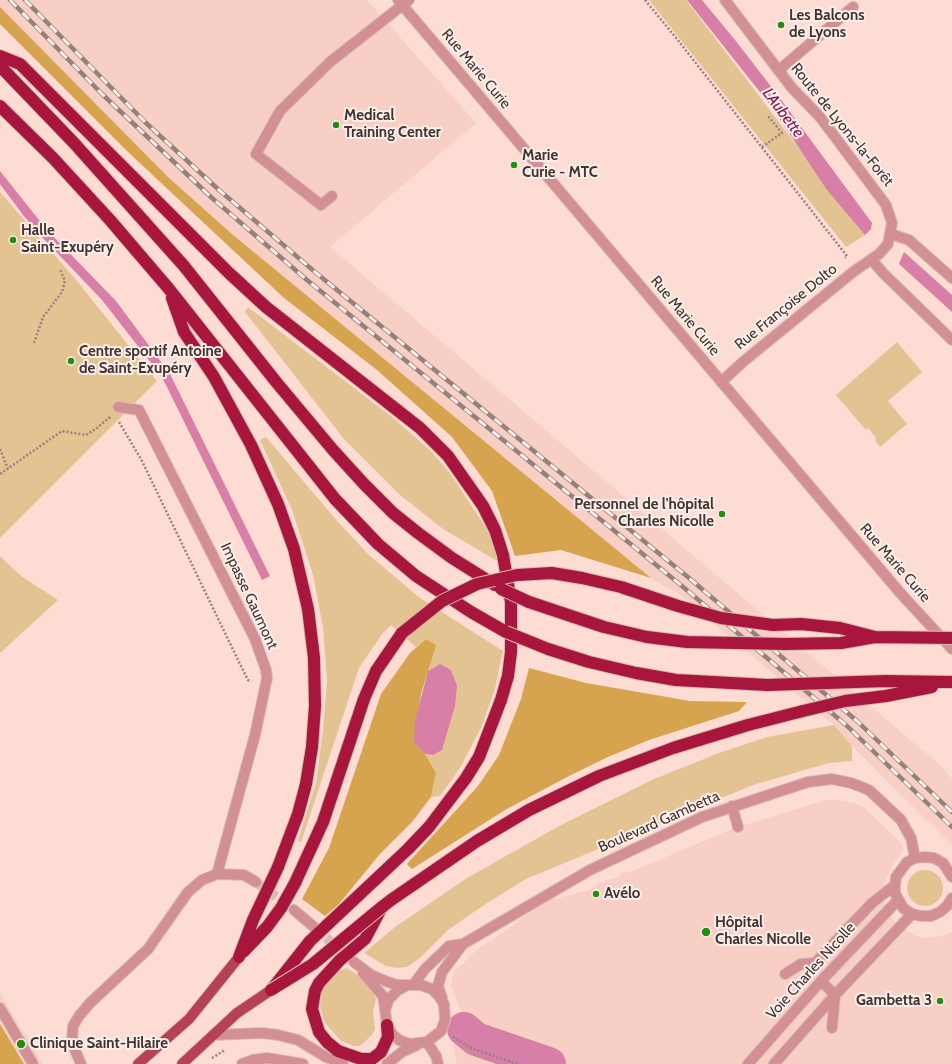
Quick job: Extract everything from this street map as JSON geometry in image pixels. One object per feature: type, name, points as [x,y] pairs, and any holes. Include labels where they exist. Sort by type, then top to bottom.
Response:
[{"type":"highway","points":[[0,56],[20,64],[229,273],[266,307],[420,428],[448,456],[483,506],[495,530],[503,555],[511,602],[511,652],[508,676],[501,700],[478,756],[466,778],[429,827],[376,880],[310,941],[271,990]]},
{"type":"highway","points":[[0,66],[84,155],[184,266],[282,389],[333,450],[364,484],[393,513],[418,533],[452,558],[501,588],[529,602],[581,621],[647,637],[687,642],[785,644],[841,643],[876,637],[952,638]]},
{"type":"highway","points":[[0,106],[53,158],[110,220],[169,289],[293,449],[335,500],[378,544],[416,576],[471,612],[506,632],[548,649],[589,662],[636,674],[676,680],[768,685],[885,681],[952,682]]},
{"type":"highway","points":[[169,289],[184,332],[214,378],[251,444],[278,504],[294,549],[308,610],[314,672],[315,706],[312,747],[306,784],[298,814],[278,867],[253,920],[239,957]]},
{"type":"highway","points":[[239,957],[267,927],[281,908],[295,883],[323,822],[364,699],[376,671],[402,633],[442,602],[478,584],[517,575],[545,573],[582,578],[620,587],[721,618],[773,625],[801,624],[840,628],[876,637]]},
{"type":"highway","points":[[271,990],[313,964],[382,907],[477,841],[529,810],[598,776],[673,748],[748,725],[845,701],[886,696],[952,682]]},
{"type":"highway","points":[[382,907],[365,939],[336,964],[319,982],[315,991],[312,1009],[319,1032],[327,1042],[338,1051],[361,1059],[372,1059],[381,1052],[388,1037],[387,1025]]},
{"type":"main road","points":[[138,1064],[189,1019],[239,957]]},
{"type":"main road","points":[[182,1064],[237,1014],[271,990]]},
{"type":"street","name":"Route de Lyons-la-Forêt","points":[[725,0],[792,88],[820,117],[886,205],[892,223],[891,234]]},
{"type":"street","points":[[332,196],[321,205],[256,154],[280,111],[330,62],[403,2]]},
{"type":"street","name":"Rue Marie Curie","points":[[403,2],[721,382],[902,595],[952,649]]},
{"type":"street","points":[[779,70],[853,7]]},
{"type":"street","points":[[952,278],[909,240],[891,234],[888,244],[872,260],[883,273],[952,340]]},
{"type":"street","name":"Rue Françoise Dolto","points":[[721,382],[739,364],[853,272],[872,260]]},
{"type":"street","name":"Impasse Gaumont","points":[[118,407],[139,410],[255,639],[266,670],[267,678],[255,735],[217,874]]},
{"type":"street","name":"Boulevard Gambetta","points":[[444,1004],[438,986],[439,979],[447,964],[463,944],[510,915],[590,870],[702,817],[808,782],[832,779],[851,783],[869,790],[901,820],[911,838],[915,858]]},
{"type":"street","points":[[732,806],[738,827]]},
{"type":"street","points":[[785,974],[801,964],[815,963],[872,903],[894,886],[900,869],[915,858],[934,858],[943,863],[952,877]]},
{"type":"street","points":[[81,1064],[72,1044],[73,1026],[78,1016],[90,1002],[148,949],[188,892],[202,880],[217,874],[244,875],[256,882]]},
{"type":"street","points":[[894,886],[898,900],[904,908],[912,914],[921,916],[935,914],[947,906],[952,898]]},
{"type":"street","name":"Voie Charles Nicolle","points":[[748,1064],[821,981],[898,900]]},
{"type":"street","points":[[294,910],[314,927]]},
{"type":"street","points":[[774,1064],[835,995],[912,914]]},
{"type":"street","name":"Boulevard Gambetta","points":[[410,985],[449,946],[463,944]]},
{"type":"street","points":[[387,1064],[402,1052],[423,1043],[435,1037],[445,1020],[444,1004],[432,989],[410,985],[396,985],[371,975],[354,962],[382,996],[385,1002],[387,1025],[392,1034],[399,1040],[409,1044],[423,1043],[436,1056],[438,1064]]},
{"type":"street","points":[[821,981],[835,995]]},
{"type":"street","points":[[386,1010],[389,999],[398,990],[410,985]]},
{"type":"street","points":[[832,1028],[835,995]]},
{"type":"street","points":[[0,1008],[33,1064]]},
{"type":"street","points":[[213,1035],[278,1035],[298,1040],[326,1056],[344,1064]]},
{"type":"street","points":[[242,1064],[253,1060],[267,1058],[303,1064]]},
{"type":"path","points":[[645,0],[847,256],[841,261]]},
{"type":"path","points":[[762,148],[782,134],[768,116]]},
{"type":"path","points":[[34,343],[43,317],[62,292],[65,281],[60,270]]},
{"type":"path","points":[[0,474],[62,431],[86,435],[112,416],[120,422],[142,461],[248,680],[253,683]]},
{"type":"path","points":[[0,449],[8,469]]},
{"type":"path","points":[[442,1027],[455,1039],[471,1048],[517,1064]]},
{"type":"shaded area","points":[[0,0],[367,0],[476,123],[330,247],[941,766],[952,779],[952,845],[847,741],[834,725],[679,594],[651,578],[233,235],[168,177],[0,7]]},
{"type":"shaded area","points":[[649,0],[686,0],[865,235],[846,247]]},
{"type":"shaded area","points":[[0,7],[168,177],[233,235],[651,578],[561,550],[515,556],[492,491],[452,437],[377,370],[284,298],[127,151],[0,24]]},
{"type":"shaded area","name":"Centre sportif Antoine de Saint-Exupéry","points":[[0,192],[77,281],[157,381],[0,538]]},
{"type":"shaded area","points":[[248,307],[392,417],[430,450],[450,473],[490,534],[499,562],[443,529],[400,495],[344,439],[245,312]]},
{"type":"shaded area","points":[[897,342],[922,372],[888,401],[907,424],[880,447],[875,440],[876,438],[868,428],[866,430],[836,395]]},
{"type":"shaded area","points":[[266,437],[338,522],[368,554],[420,598],[503,651],[495,689],[481,728],[460,768],[440,796],[431,797],[436,773],[425,754],[433,755],[440,664],[428,671],[435,645],[426,639],[416,647],[391,625],[382,634],[359,668],[301,842],[298,841],[316,783],[323,731],[327,681],[323,627],[313,575],[292,510],[260,440]]},
{"type":"shaded area","points":[[0,556],[21,576],[58,600],[0,653]]},
{"type":"shaded area","points":[[426,639],[436,645],[421,694],[414,743],[425,754],[436,773],[431,797],[412,822],[379,855],[339,904],[325,916],[302,899],[329,848],[381,694],[410,653]]},
{"type":"shaded area","points":[[529,668],[586,683],[690,701],[747,702],[739,711],[649,740],[608,757],[571,775],[505,810],[412,869],[407,864],[478,786],[499,755],[521,699]]},
{"type":"shaded area","points":[[834,725],[852,746],[852,761],[829,763],[753,785],[526,879],[484,905],[448,930],[420,958],[407,967],[397,968],[386,966],[364,953],[395,927],[467,878],[559,826],[654,779],[719,753],[767,737]]},
{"type":"shaded area","name":"Hôpital Charles Nicolle","points":[[826,800],[837,800],[858,804],[867,810],[903,845],[903,851],[892,866],[885,882],[884,902],[893,920],[916,936],[926,938],[942,936],[952,932],[952,1064],[457,1064],[453,1044],[462,1016],[451,984],[454,972],[479,948],[504,932],[542,902],[590,890],[599,883],[616,878],[624,872],[628,873],[732,829]]},
{"type":"shaded area","points":[[929,870],[938,875],[942,881],[942,895],[938,901],[929,906],[921,906],[912,901],[908,895],[907,884],[912,875],[918,871]]},
{"type":"shaded area","points":[[347,968],[358,975],[370,987],[376,999],[373,1012],[375,1029],[372,1035],[360,1046],[354,1046],[341,1041],[325,1023],[320,1006],[321,994],[325,984],[338,971]]},
{"type":"shaded area","name":"Clinique Saint-Hilaire","points":[[0,993],[43,1064],[24,1064],[0,1024]]},
{"type":"shaded area","points":[[0,1024],[24,1064],[0,1064]]},
{"type":"water","name":"L'Aubette","points":[[687,0],[702,0],[776,93],[872,223],[871,229],[865,235],[827,190],[771,106]]},
{"type":"water","points":[[0,171],[47,230],[116,301],[170,374],[270,576],[262,580],[162,377],[102,300],[23,215],[0,184]]},
{"type":"water","points":[[904,252],[952,295],[952,312],[899,264]]},
{"type":"water","points":[[440,664],[451,670],[457,686],[455,706],[442,750],[433,755],[425,754],[414,743],[415,721],[428,671]]},
{"type":"waterway","points":[[464,1029],[476,1039],[549,1064]]},
{"type":"tunnel","points":[[256,882],[294,910]]},
{"type":"tunnel","points":[[315,928],[351,960]]},
{"type":"railway","points":[[10,0],[102,94],[212,198],[307,280],[682,586],[846,725],[952,827]]},
{"type":"railway","points":[[25,0],[145,122],[219,190],[315,272],[689,578],[857,721],[952,812]]},
{"type":"place","name":"Les Balcons de Lyons","points":[[781,25]]},
{"type":"place","name":"Medical Training Center","points":[[336,125]]},
{"type":"place","name":"Marie Curie - MTC","points":[[514,165]]},
{"type":"place","name":"Halle Saint-Exupéry","points":[[13,240]]},
{"type":"place","name":"Centre sportif Antoine de Saint-Exupéry","points":[[71,361]]},
{"type":"place","name":"Personnel de l'hôpital Charles Nicolle","points":[[722,514]]},
{"type":"place","name":"Avélo","points":[[596,894]]},
{"type":"place","name":"Hôpital Charles Nicolle","points":[[706,932]]},
{"type":"place","name":"Gambetta 3","points":[[940,1001]]},
{"type":"place","name":"Clinique Saint-Hilaire","points":[[21,1044]]}]
